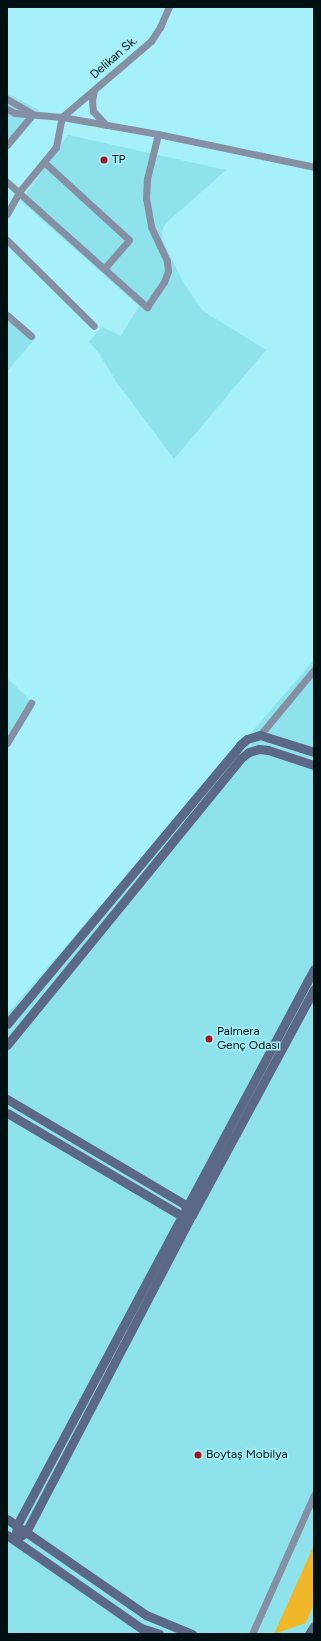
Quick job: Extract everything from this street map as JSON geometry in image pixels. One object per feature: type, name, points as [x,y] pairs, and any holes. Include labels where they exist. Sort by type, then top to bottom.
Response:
[{"type":"street","name":"Delikan Sk.","points":[[62,117],[151,41],[160,27],[168,7]]},
{"type":"street","points":[[94,90],[92,100],[94,111],[106,125]]},
{"type":"street","points":[[7,99],[33,114]]},
{"type":"street","points":[[7,108],[15,113],[62,117],[158,134],[314,166]]},
{"type":"street","points":[[7,145],[33,114]]},
{"type":"street","points":[[7,214],[18,192],[56,147],[62,117]]},
{"type":"street","points":[[7,182],[147,307],[166,278],[168,271],[167,262],[151,226],[146,198],[147,179],[158,134]]},
{"type":"street","points":[[44,162],[129,240],[104,268]]},
{"type":"street","points":[[7,240],[94,326]]},
{"type":"street","points":[[7,315],[31,336]]},
{"type":"street","points":[[260,735],[314,670]]},
{"type":"street","points":[[8,739],[31,703]]},
{"type":"street","points":[[7,1024],[247,738],[260,735],[314,752]]},
{"type":"street","points":[[7,1045],[241,758],[254,751],[268,750],[314,765]]},
{"type":"street","points":[[15,1540],[26,1532],[314,969]]},
{"type":"street","points":[[15,1540],[17,1526],[182,1216],[190,1210],[314,989]]},
{"type":"street","points":[[7,1099],[190,1210]]},
{"type":"street","points":[[7,1113],[182,1216]]},
{"type":"street","points":[[252,1634],[314,1495]]},
{"type":"street","points":[[7,1519],[146,1616],[192,1634]]},
{"type":"street","points":[[7,1535],[141,1628],[159,1634]]},
{"type":"street","points":[[309,1634],[314,1626]]},
{"type":"shaded area","points":[[7,93],[39,110],[7,149]]},
{"type":"shaded area","points":[[68,135],[226,170],[165,224],[162,231],[162,239],[183,282],[203,311],[266,350],[174,459],[118,384],[98,352],[89,342],[102,327],[121,336],[139,306],[21,201]]},
{"type":"shaded area","points":[[7,316],[36,338],[7,371]]},
{"type":"shaded area","points":[[314,660],[314,1634],[7,1634],[7,1014]]},
{"type":"shaded area","points":[[7,678],[35,705],[7,749]]},
{"type":"shaded area","points":[[314,1545],[314,1604],[306,1623],[274,1634]]},
{"type":"place","name":"TP","points":[[104,160]]},
{"type":"place","name":"Palmera Genç Odası","points":[[209,1039]]},
{"type":"place","name":"Boytaş Mobilya","points":[[198,1455]]}]
